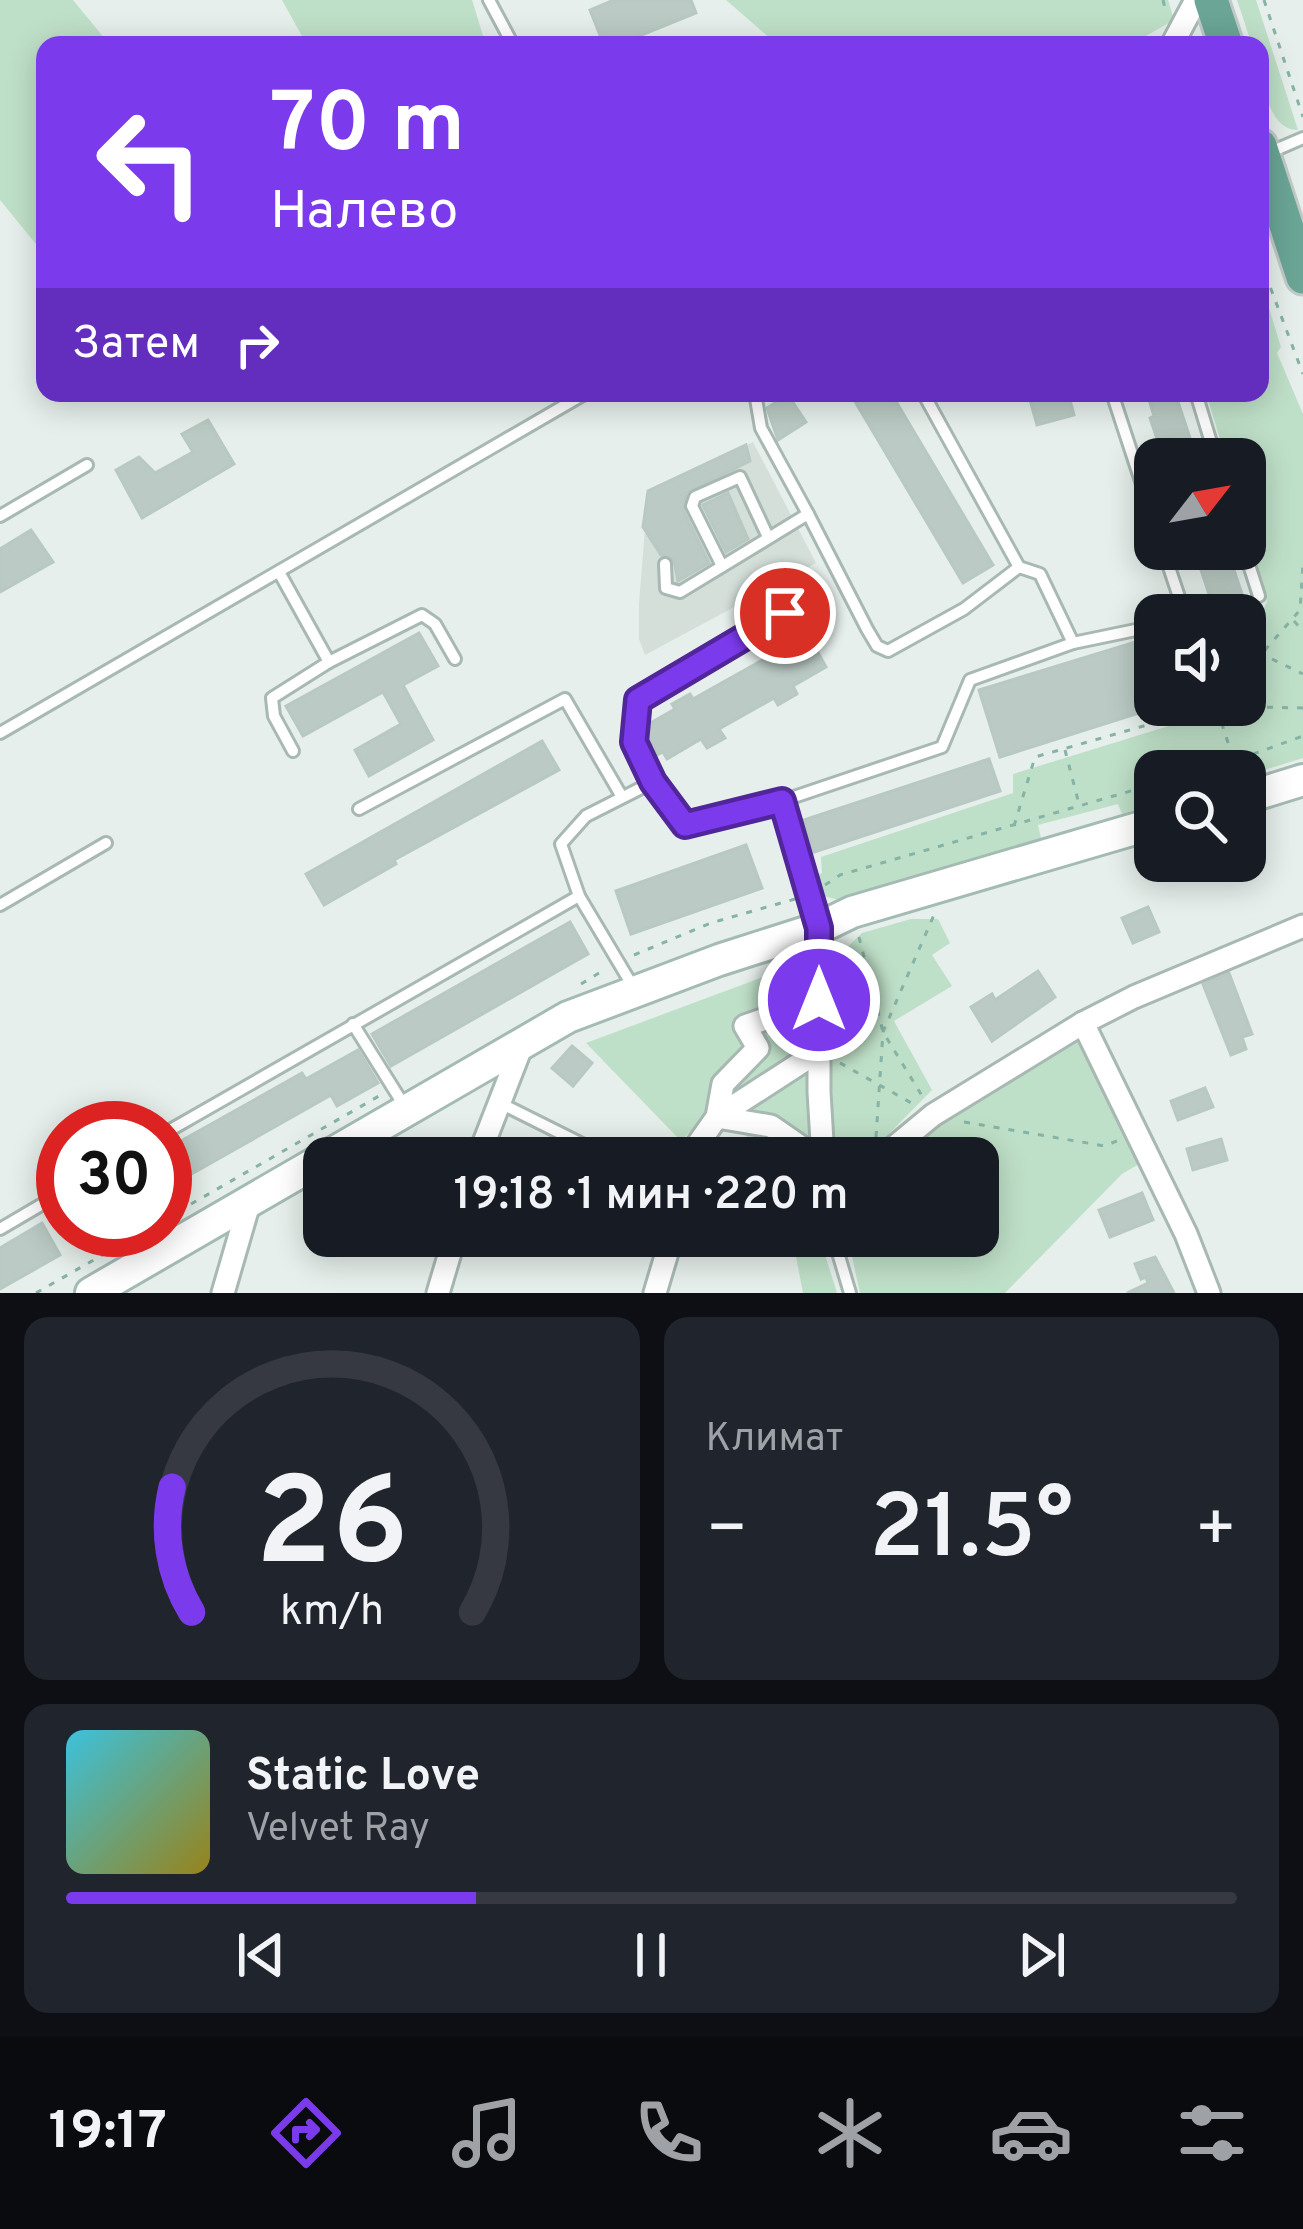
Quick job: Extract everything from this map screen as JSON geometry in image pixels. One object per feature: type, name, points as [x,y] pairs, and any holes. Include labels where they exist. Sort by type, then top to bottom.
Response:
[{"type":"main road","points":[[1211,0],[1223,36]]},
{"type":"main road","points":[[1269,173],[1303,277]]},
{"type":"main road","points":[[1266,791],[1303,780]]},
{"type":"main road","points":[[91,1293],[568,1017],[852,913],[1134,829]]},
{"type":"street","points":[[1177,36],[1196,0]]},
{"type":"street","points":[[897,1137],[1083,1023],[1303,926]]},
{"type":"street","points":[[819,928],[820,1137]]},
{"type":"street","points":[[717,1117],[723,1084],[758,1048],[745,1026],[819,1000]]},
{"type":"street","points":[[1083,1023],[1209,1293]]},
{"type":"street","points":[[485,1137],[522,1044]]},
{"type":"street","points":[[703,1137],[717,1117],[819,1051]]},
{"type":"street","points":[[717,1117],[771,1126],[788,1137]]},
{"type":"street","points":[[223,1293],[250,1200]]},
{"type":"street","points":[[438,1293],[449,1257]]},
{"type":"street","points":[[656,1293],[666,1257]]},
{"type":"lane","points":[[489,0],[508,36]]},
{"type":"lane","points":[[1269,149],[1303,138]]},
{"type":"lane","points":[[0,733],[571,402]]},
{"type":"lane","points":[[757,402],[761,428],[877,646],[888,652],[964,609],[1019,567]]},
{"type":"lane","points":[[928,402],[1019,567],[1040,574],[1073,643]]},
{"type":"lane","points":[[1115,402],[1134,460]]},
{"type":"lane","points":[[1199,402],[1210,438]]},
{"type":"lane","points":[[0,516],[87,465]]},
{"type":"lane","points":[[722,566],[692,506],[695,497],[740,477],[768,537]]},
{"type":"lane","points":[[664,564],[664,579],[672,592],[680,592],[808,514]]},
{"type":"lane","points":[[279,572],[329,662]]},
{"type":"lane","points":[[785,613],[638,700],[634,742],[653,782],[685,825],[782,801],[942,747],[970,680],[1073,643],[1134,630]]},
{"type":"lane","points":[[292,752],[274,716],[272,698],[329,662],[422,615],[435,624],[455,659]]},
{"type":"lane","points":[[359,808],[565,699],[622,797]]},
{"type":"lane","points":[[634,990],[579,896],[561,844],[586,815],[653,782]]},
{"type":"lane","points":[[782,801],[819,928]]},
{"type":"lane","points":[[0,905],[106,843]]},
{"type":"lane","points":[[192,1117],[579,896]]},
{"type":"lane","points":[[353,1024],[406,1109]]},
{"type":"lane","points":[[497,1102],[568,1137]]},
{"type":"lane","points":[[0,1229],[36,1208]]},
{"type":"lane","points":[[840,1257],[850,1293]]},
{"type":"path","points":[[1264,0],[1303,117]]},
{"type":"path","points":[[1269,282],[1300,355],[1303,374]]},
{"type":"path","points":[[1266,649],[1300,610],[1303,564]]},
{"type":"path","points":[[1292,620],[1303,631]]},
{"type":"path","points":[[1266,656],[1303,674]]},
{"type":"path","points":[[1266,707],[1303,708]]},
{"type":"path","points":[[1014,827],[1035,757],[1144,726]]},
{"type":"path","points":[[1263,750],[1303,736]]},
{"type":"path","points":[[1065,749],[1080,806]]},
{"type":"path","points":[[668,940],[809,895],[840,875],[1134,790]]},
{"type":"path","points":[[878,1137],[883,1032],[934,915]]},
{"type":"path","points":[[730,918],[730,931]]},
{"type":"path","points":[[857,930],[883,1032],[933,1115]]},
{"type":"path","points":[[686,933],[690,944]]},
{"type":"path","points":[[761,973],[818,961]]},
{"type":"path","points":[[819,1051],[933,1115],[1106,1146],[1138,1133]]},
{"type":"path","points":[[36,1293],[99,1257]]},
{"type":"shaded area","points":[[753,442],[816,563],[645,655],[639,639],[639,604],[648,491]]},
{"type":"green space","points":[[0,0],[73,0],[103,36],[36,36],[36,244],[0,200]]},
{"type":"green space","points":[[282,0],[472,0],[483,36],[302,36]]},
{"type":"green space","points":[[726,0],[1168,0],[1174,20],[1146,36],[768,36]]},
{"type":"green space","points":[[1237,0],[1256,0],[1268,36],[1249,36]]},
{"type":"green space","points":[[1269,40],[1298,130],[1287,128],[1271,110]]},
{"type":"green space","points":[[1269,308],[1281,347],[1277,353],[1303,414],[1303,758],[1266,769],[1266,750],[1134,750],[1134,810],[1122,814],[1118,804],[1038,825],[1041,838],[839,900],[820,895],[813,877],[822,873],[821,857],[1013,793],[1013,774],[1169,726],[1266,726],[1265,594],[1258,570],[1266,570],[1266,438],[1220,438],[1209,402],[1269,402]]},
{"type":"green space","points":[[911,919],[938,919],[950,943],[932,955],[952,986],[894,1021],[932,1090],[886,1137],[834,1137],[827,967],[862,933]]},
{"type":"green space","points":[[808,970],[810,1137],[747,1137],[702,1119],[685,1137],[677,1137],[586,1043],[763,977]]},
{"type":"green space","points":[[1077,1037],[1139,1164],[1122,1174],[1005,1293],[860,1293],[852,1257],[999,1257],[999,1137],[920,1137]]},
{"type":"green space","points":[[796,1257],[826,1257],[837,1293],[803,1293]]},
{"type":"building","points":[[614,0],[691,0],[696,13],[639,36],[600,36],[590,10]]},
{"type":"building","points":[[777,402],[793,402],[806,422],[778,440],[767,408]]},
{"type":"building","points":[[855,402],[896,402],[993,565],[963,583]]},
{"type":"building","points":[[1031,402],[1070,402],[1074,415],[1037,425]]},
{"type":"building","points":[[1150,402],[1178,402],[1190,438],[1157,438],[1150,418],[1154,416]]},
{"type":"building","points":[[208,420],[234,464],[142,518],[116,470],[139,457],[155,473],[193,452],[182,434]]},
{"type":"building","points":[[746,445],[750,461],[686,493],[683,510],[709,563],[678,581],[674,560],[661,555],[643,527],[648,491]]},
{"type":"building","points":[[728,493],[748,539],[726,552],[703,505]]},
{"type":"building","points":[[31,530],[53,562],[0,592],[0,549]]},
{"type":"building","points":[[1201,570],[1234,570],[1242,594],[1209,594]]},
{"type":"building","points":[[419,633],[438,666],[403,685],[433,740],[369,776],[355,750],[401,724],[383,692],[303,736],[286,706]]},
{"type":"building","points":[[808,635],[826,667],[793,686],[797,694],[778,705],[774,698],[719,729],[725,738],[707,748],[701,739],[667,759],[663,752],[657,755],[645,726],[675,709],[672,704],[690,694],[693,699],[768,657],[765,652],[783,642],[786,647]]},
{"type":"building","points":[[1134,642],[1134,715],[1000,757],[979,690]]},
{"type":"building","points":[[542,741],[559,770],[394,860],[396,864],[324,905],[306,874]]},
{"type":"building","points":[[989,759],[1000,791],[814,852],[804,820]]},
{"type":"building","points":[[746,845],[762,888],[631,934],[616,891]]},
{"type":"building","points":[[1148,907],[1159,932],[1133,943],[1122,918]]},
{"type":"building","points":[[570,922],[588,954],[391,1066],[372,1034]]},
{"type":"building","points":[[1038,971],[1055,997],[992,1041],[971,1007],[992,994],[995,1000]]},
{"type":"building","points":[[1229,973],[1252,1034],[1242,1037],[1246,1049],[1231,1055],[1203,984]]},
{"type":"building","points":[[572,1046],[592,1063],[573,1086],[552,1068]]},
{"type":"building","points":[[358,1050],[378,1083],[337,1106],[331,1095],[192,1174],[192,1135],[302,1073],[306,1079]]},
{"type":"building","points":[[1205,1088],[1213,1107],[1178,1120],[1171,1101]]},
{"type":"building","points":[[1221,1139],[1227,1160],[1193,1170],[1187,1149]]},
{"type":"building","points":[[1142,1193],[1153,1220],[1110,1237],[1099,1210]]},
{"type":"building","points":[[36,1227],[36,1257],[56,1257],[0,1289],[0,1248]]},
{"type":"building","points":[[1155,1257],[1174,1293],[1127,1293],[1148,1283],[1135,1264]]},
{"type":"route","points":[[785,613],[638,700],[634,742],[653,782],[685,825],[782,801],[819,928],[819,1000]]}]
